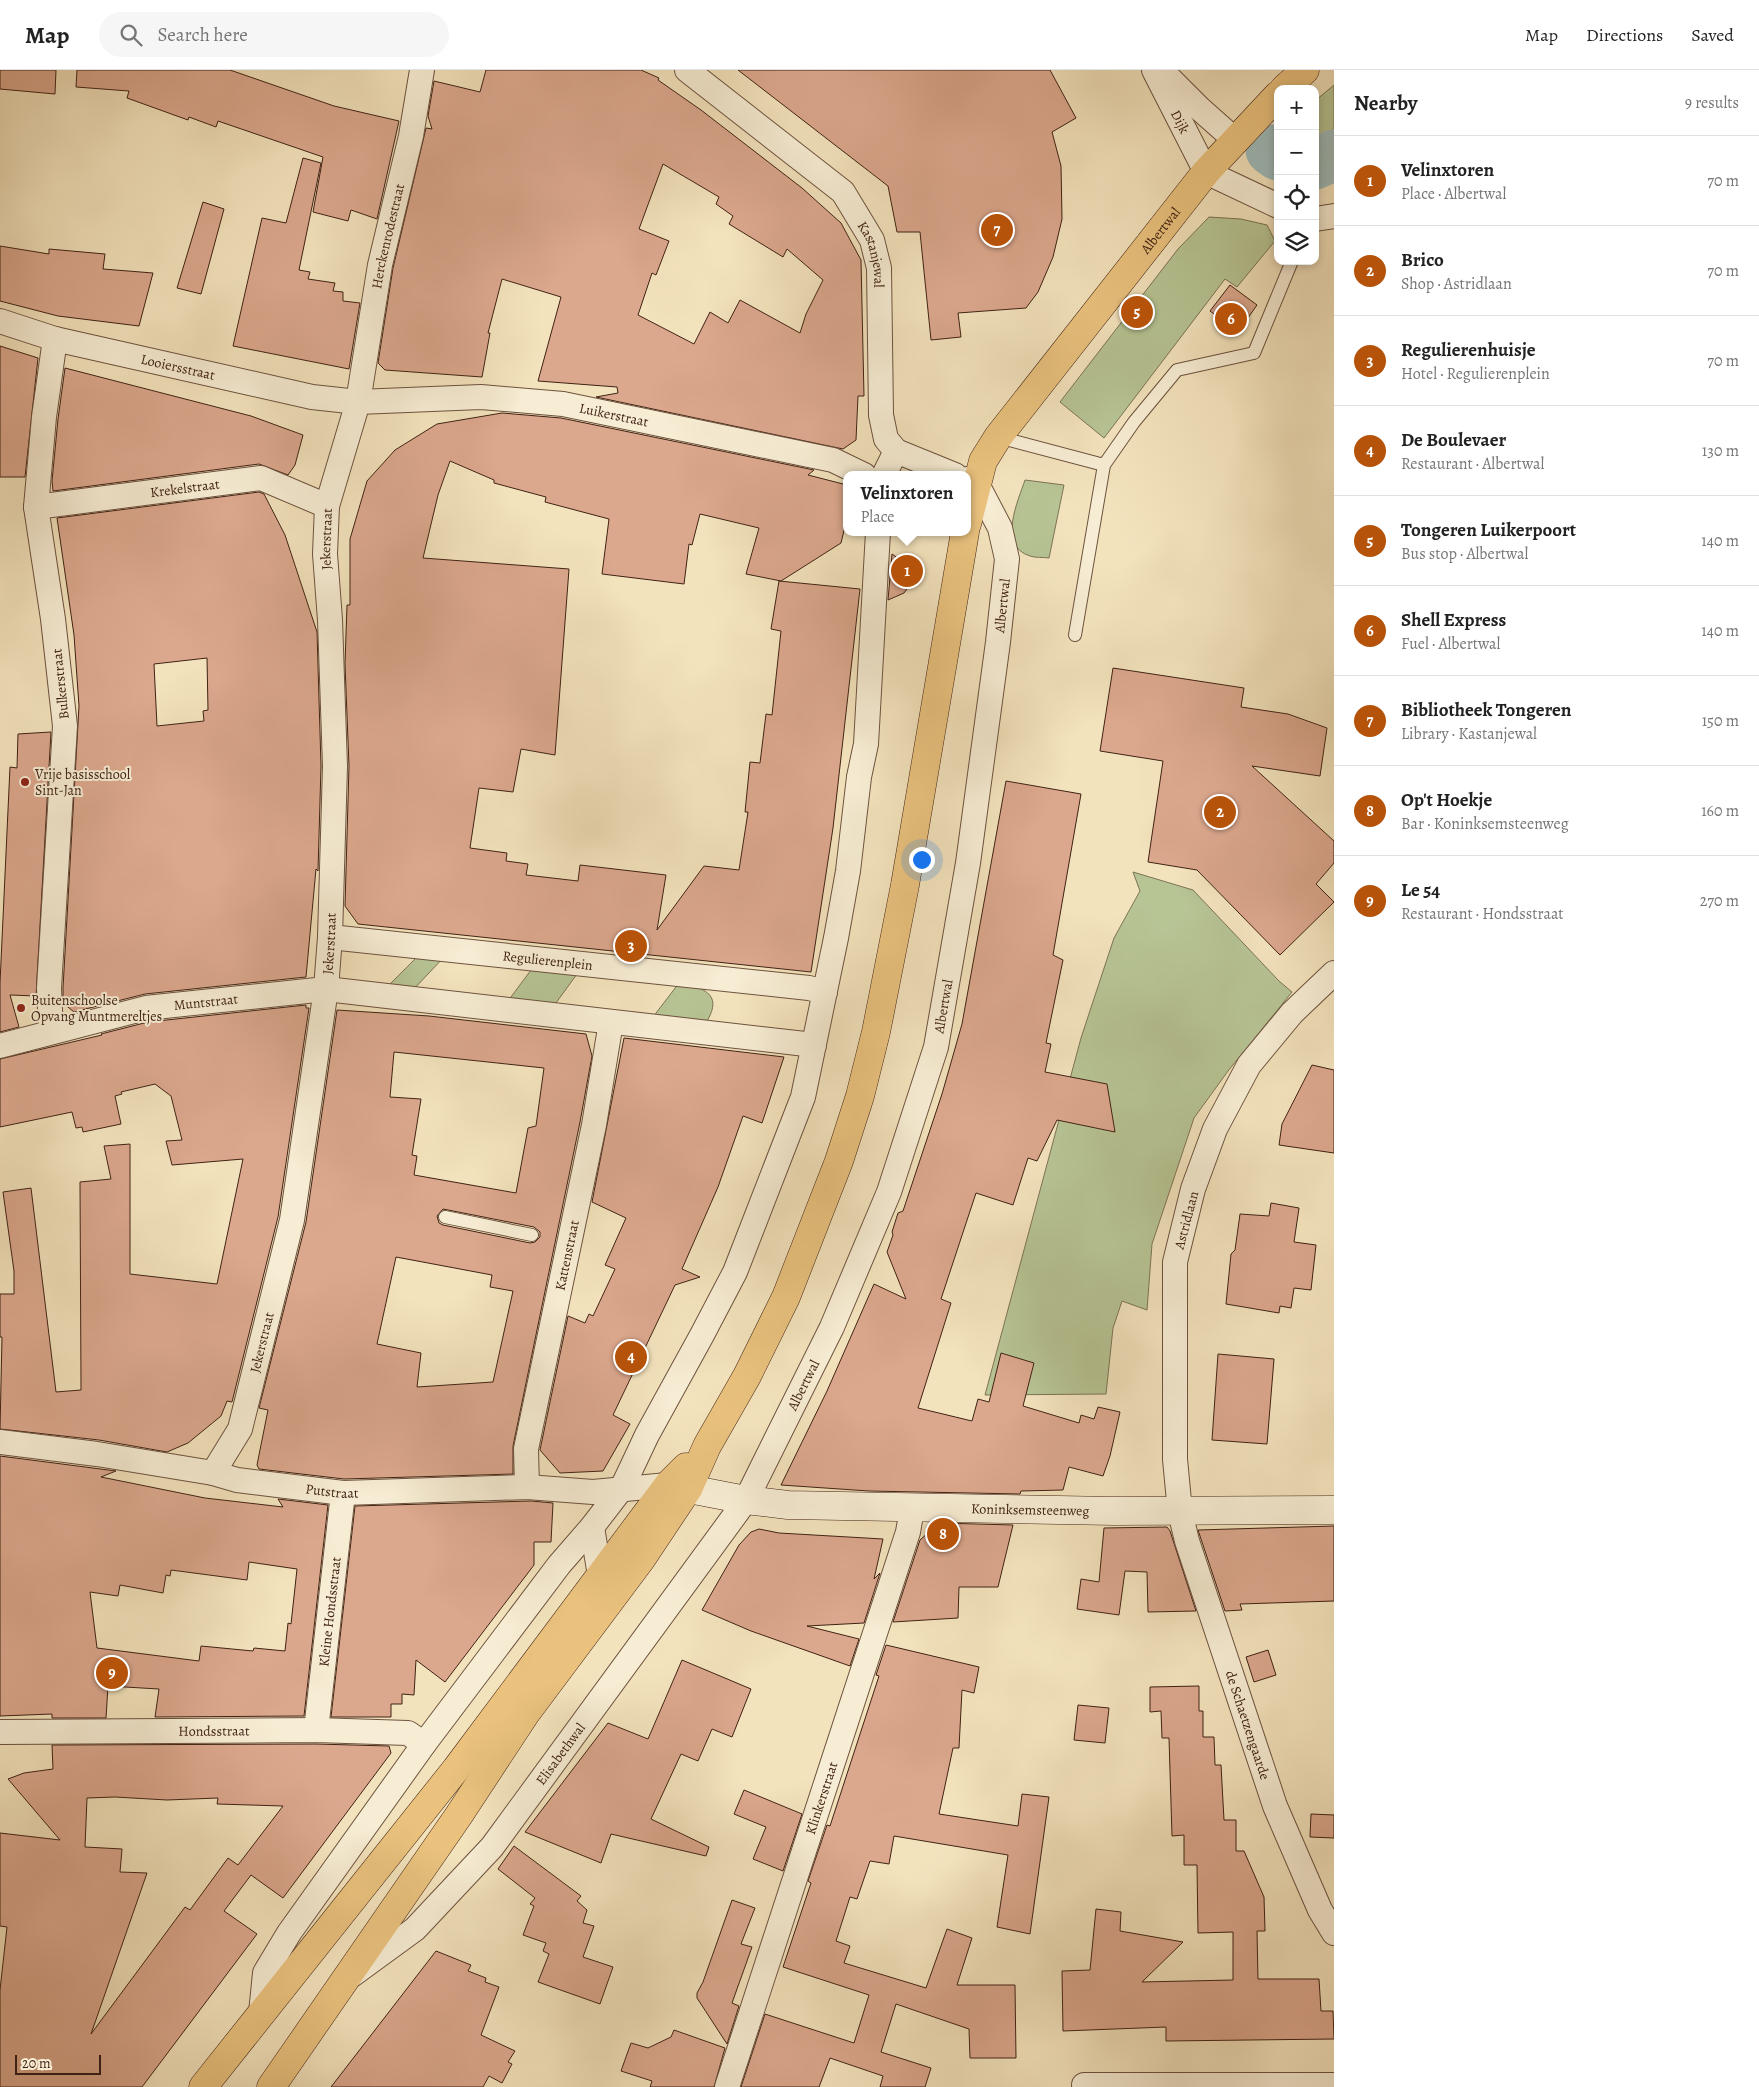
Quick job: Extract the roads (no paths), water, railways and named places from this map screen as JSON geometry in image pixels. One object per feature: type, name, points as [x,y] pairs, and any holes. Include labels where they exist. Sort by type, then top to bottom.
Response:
[{"type":"main road","points":[[1288,85],[1304,70]]},
{"type":"main road","name":"Albertwal","points":[[971,474],[983,461],[998,437],[1206,172],[1274,99]]},
{"type":"main road","name":"Albertwal","points":[[678,1487],[708,1446],[747,1376],[786,1297],[839,1161],[860,1096],[876,1032],[905,885],[964,536]]},
{"type":"main road","points":[[203,2087],[456,1769],[600,1576],[678,1487]]},
{"type":"main road","name":"Elisabethwal","points":[[271,2087],[346,1980],[526,1714],[642,1558],[678,1487]]},
{"type":"street","name":"Herckenrodestraat","points":[[358,402],[380,264],[411,136],[422,70]]},
{"type":"street","name":"Kastanjewal","points":[[687,70],[842,192],[860,216],[872,240],[879,268],[881,415],[886,439],[896,451]]},
{"type":"street","name":"Dijk","points":[[1154,70],[1206,172]]},
{"type":"street","name":"Dijk","points":[[1162,70],[1200,109],[1235,140]]},
{"type":"street","points":[[1206,172],[1274,204]]},
{"type":"street","points":[[1319,218],[1334,216]]},
{"type":"street","name":"Looiersstraat","points":[[0,321],[55,339],[312,397],[358,402]]},
{"type":"street","name":"Bulkerstraat","points":[[51,1031],[49,988],[65,726],[53,619],[36,507],[44,417],[55,339]]},
{"type":"street","name":"Luikerstraat","points":[[358,402],[481,397],[563,404],[833,460],[856,471]]},
{"type":"street","name":"Jekerstraat","points":[[213,1473],[240,1429],[292,1220],[326,989],[330,936],[335,766],[330,620],[325,554],[327,506],[358,402]]},
{"type":"street","points":[[886,471],[896,451],[946,471]]},
{"type":"street","name":"Krekelstraat","points":[[36,507],[261,478],[327,506]]},
{"type":"street","name":"Albertwal","points":[[746,1500],[832,1327],[888,1192],[936,1047],[968,862],[998,642],[1007,559],[1000,528],[971,486]]},
{"type":"street","points":[[262,2013],[265,1973],[289,1933],[424,1744],[559,1564],[592,1527],[622,1488],[647,1435],[735,1272],[803,1097],[825,992],[848,871],[859,777],[866,744],[878,536]]},
{"type":"street","name":"Regulierenplein","points":[[330,936],[800,987],[825,992]]},
{"type":"street","name":"Astridlaan","points":[[1180,1512],[1175,1459],[1175,1262],[1193,1189],[1215,1129],[1249,1065],[1292,1013],[1334,973]]},
{"type":"street","points":[[326,989],[814,1045]]},
{"type":"street","name":"Muntstraat","points":[[0,1046],[51,1031],[146,1008],[326,989]]},
{"type":"street","name":"Kattenstraat","points":[[527,1487],[526,1448],[562,1242],[594,1125],[611,1022]]},
{"type":"street","name":"Putstraat","points":[[0,1442],[97,1454],[213,1473],[237,1480],[343,1493],[527,1487],[593,1492],[622,1488],[678,1487]]},
{"type":"street","name":"Koninksemsteenweg","points":[[678,1487],[746,1500],[788,1504],[912,1509],[1180,1512],[1334,1510]]},
{"type":"street","name":"Kleine Hondsstraat","points":[[316,1730],[343,1493]]},
{"type":"street","name":"Elisabethwal","points":[[346,1980],[415,1929],[492,1847],[746,1500]]},
{"type":"street","name":"Klinkerstraat","points":[[727,2087],[908,1532],[912,1509]]},
{"type":"street","name":"de Schaetzengaarde","points":[[1180,1512],[1187,1541],[1275,1806],[1320,1910],[1334,1933]]},
{"type":"street","points":[[592,1527],[600,1576]]},
{"type":"street","name":"Hondsstraat","points":[[0,1732],[316,1730],[408,1733],[424,1744]]},
{"type":"street","points":[[1084,2085],[1334,2085]]},
{"type":"lane","points":[[1075,635],[1104,465],[1134,422],[1177,370],[1254,353],[1290,265]]},
{"type":"lane","points":[[998,437],[1104,465]]},
{"type":"lane","points":[[445,1217],[532,1235]]},
{"type":"waterway","points":[[1319,162],[1334,155]]},
{"type":"place","name":"Bibliotheek Tongeren","points":[[997,230]]},
{"type":"place","name":"Tongeren Luikerpoort","points":[[1137,312]]},
{"type":"place","name":"Shell Express","points":[[1231,319]]},
{"type":"place","name":"Velinxtoren","points":[[907,571]]},
{"type":"place","name":"Vrije basisschool Sint-Jan","points":[[25,782]]},
{"type":"place","name":"Brico","points":[[1220,812]]},
{"type":"place","name":"Regulierenhuisje","points":[[631,946]]},
{"type":"place","name":"Buitenschoolse Opvang Muntmereltjes","points":[[21,1008]]},
{"type":"place","name":"De Boulevaer","points":[[631,1357]]},
{"type":"place","name":"Op't Hoekje","points":[[943,1534]]},
{"type":"place","name":"Le 54","points":[[112,1673]]}]
